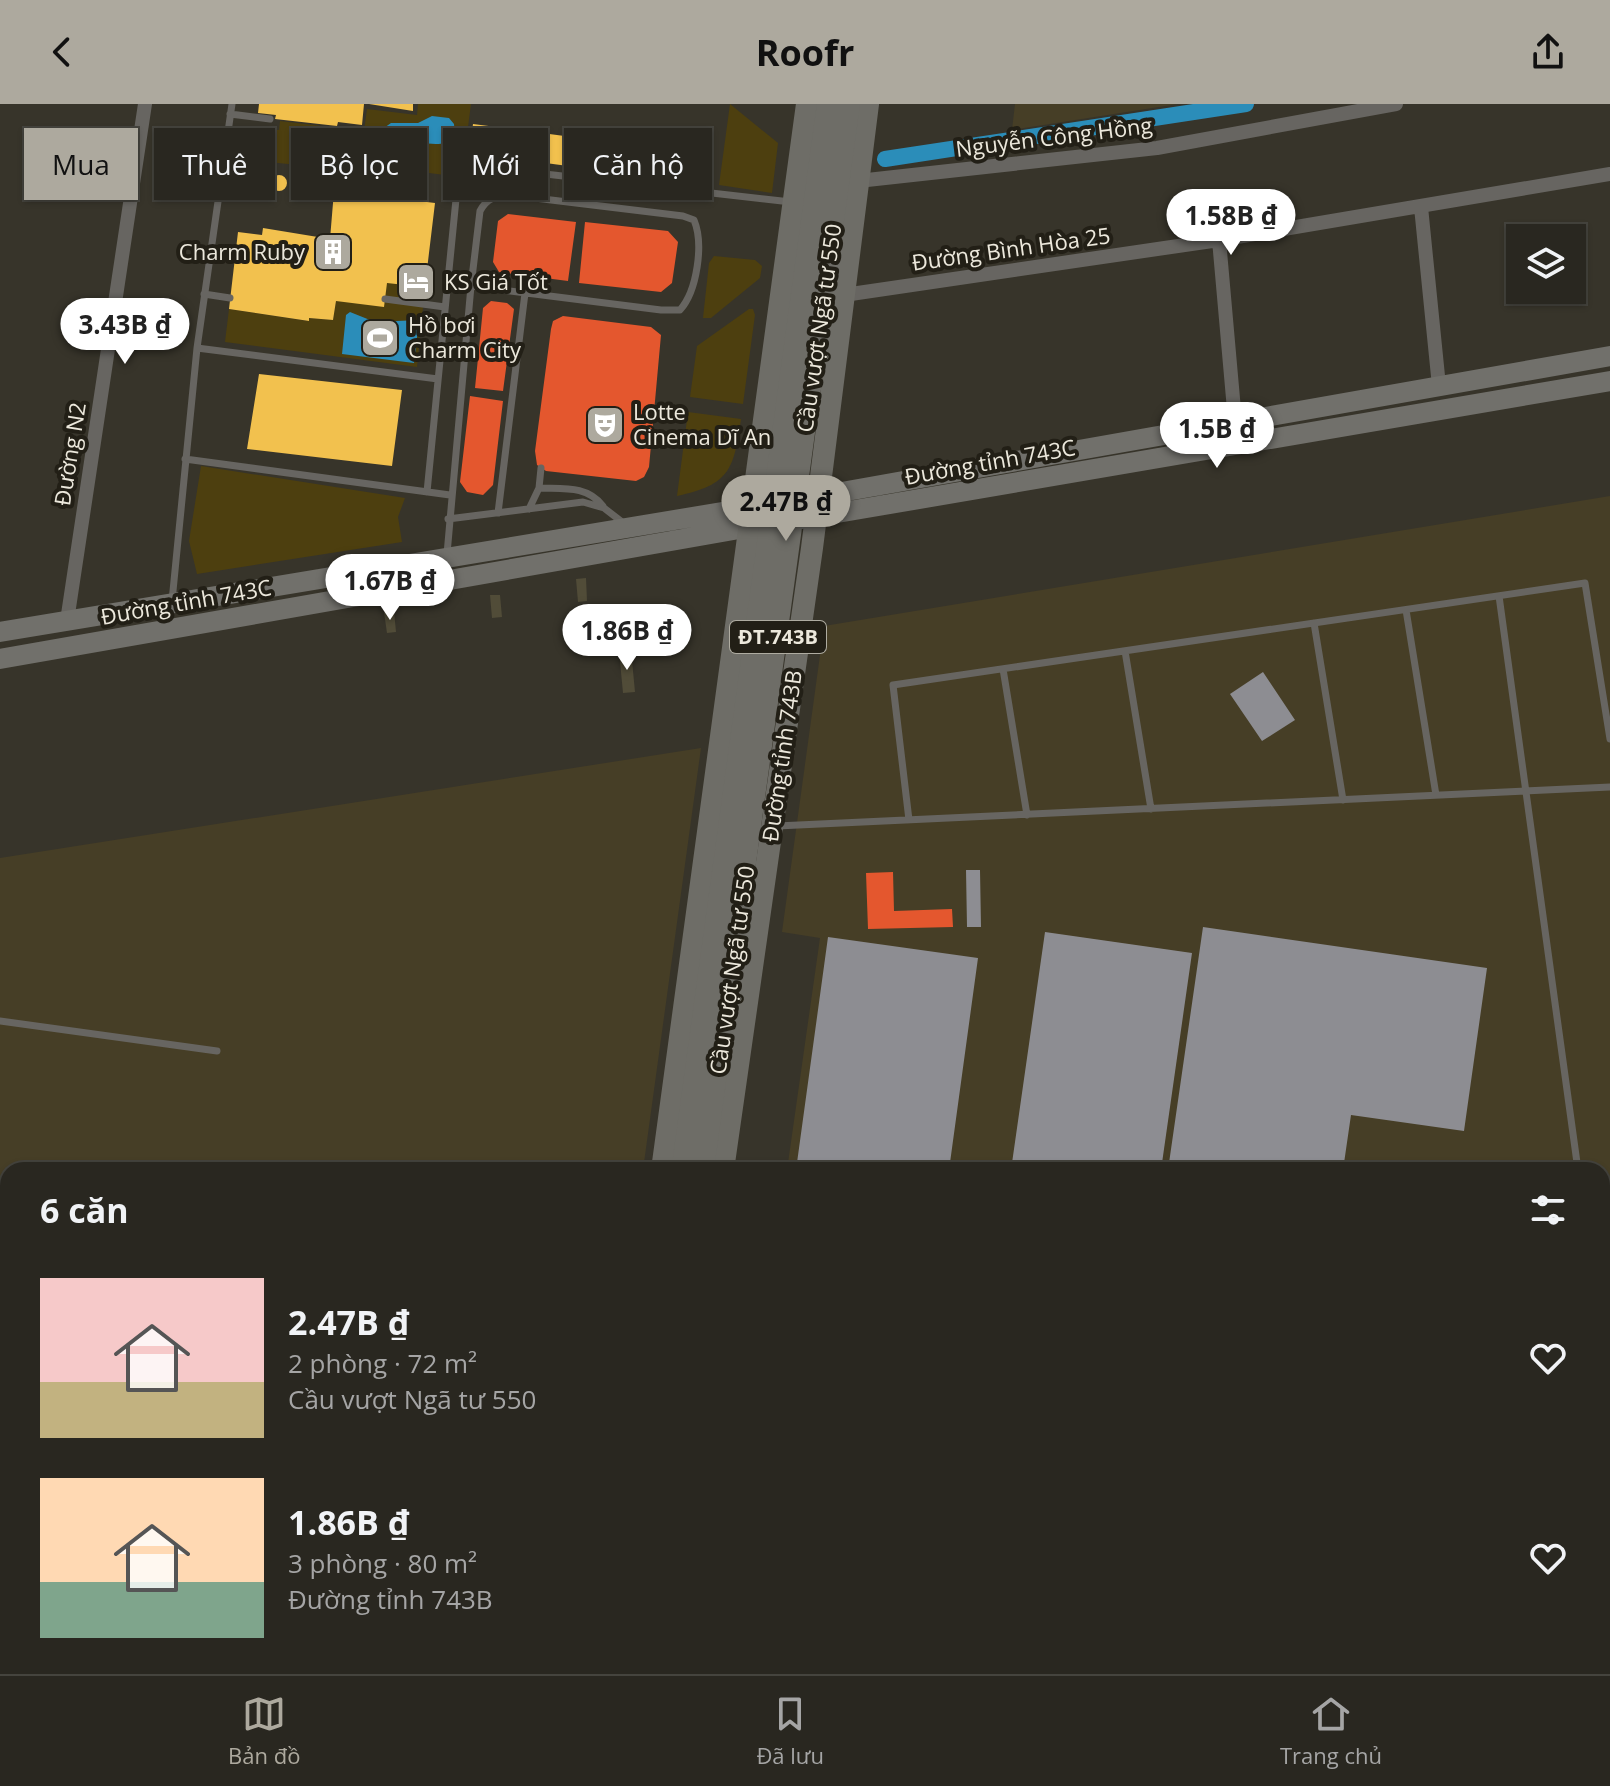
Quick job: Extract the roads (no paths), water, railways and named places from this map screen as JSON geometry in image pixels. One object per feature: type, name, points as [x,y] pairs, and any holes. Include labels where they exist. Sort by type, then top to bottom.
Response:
[{"type":"main road","name":"ĐT.743B","points":[[688,1162],[750,516],[807,104]]},
{"type":"main road","name":"Cầu vượt Ngã tư 550","points":[[688,1162],[828,104]]},
{"type":"main road","name":"Cầu vượt Ngã tư 550","points":[[688,1162],[849,104]]},
{"type":"main road","name":"Đường tỉnh 743B","points":[[724,1162],[818,506],[868,104]]},
{"type":"main road","name":"Đường tỉnh 743C","points":[[818,506],[1213,425],[1610,356]]},
{"type":"main road","name":"Đường tỉnh 743C","points":[[0,659],[451,579],[750,516],[1216,448],[1610,381]]},
{"type":"main road","points":[[1213,425],[1216,448]]},
{"type":"main road","name":"Đường tỉnh 743C","points":[[0,632],[626,526],[750,516]]},
{"type":"main road","points":[[447,556],[451,579]]},
{"type":"main road","points":[[67,621],[72,647]]},
{"type":"street","name":"Đường N2","points":[[67,621],[145,104]]},
{"type":"street","name":"Nguyễn Công Hồng","points":[[858,181],[1157,148],[1396,104]]},
{"type":"street","name":"Đường Bình Hòa 25","points":[[844,295],[1219,240],[1610,174]]},
{"type":"street","points":[[1421,207],[1439,386]]},
{"type":"street","points":[[1219,240],[1235,421]]},
{"type":"lane","points":[[171,603],[197,348],[232,104]]},
{"type":"lane","points":[[230,114],[270,119]]},
{"type":"lane","points":[[427,492],[458,179],[464,170],[476,166],[793,202]]},
{"type":"lane","points":[[447,556],[450,495],[471,286],[480,211],[485,202],[496,196],[683,216],[694,220],[698,231],[691,297],[680,310],[471,286]]},
{"type":"lane","points":[[498,513],[525,293]]},
{"type":"lane","points":[[204,294],[230,298]]},
{"type":"lane","points":[[385,299],[445,307]]},
{"type":"lane","points":[[197,348],[438,379]]},
{"type":"lane","points":[[185,459],[450,495]]},
{"type":"lane","points":[[529,509],[539,488],[541,468]]},
{"type":"lane","points":[[539,488],[582,490],[595,496],[626,526]]},
{"type":"lane","points":[[448,519],[583,502],[604,508]]},
{"type":"lane","points":[[909,820],[893,685],[1585,583],[1610,739]]},
{"type":"lane","points":[[1499,596],[1577,1162]]},
{"type":"lane","points":[[1406,610],[1436,795]]},
{"type":"lane","points":[[1314,623],[1343,800]]},
{"type":"lane","points":[[1125,651],[1151,809]]},
{"type":"lane","points":[[1003,669],[1027,815]]},
{"type":"lane","points":[[771,826],[1610,787]]},
{"type":"lane","points":[[0,1021],[217,1051]]},
{"type":"water","points":[[432,116],[449,118],[454,128],[443,128],[443,143],[433,144],[427,144],[427,128],[384,128],[391,123],[418,123]]},
{"type":"water","name":"Hồ bơi Charm City","points":[[350,312],[375,322],[419,320],[414,363],[342,354],[346,315]]},
{"type":"waterway","points":[[885,159],[1246,104]]},
{"type":"place","name":"Charm Ruby","points":[[333,252]]},
{"type":"place","name":"KS Giá Tốt","points":[[416,282]]},
{"type":"place","name":"Hồ bơi Charm City","points":[[380,338]]},
{"type":"place","name":"Lotte Cinema Dĩ An","points":[[605,425]]}]
